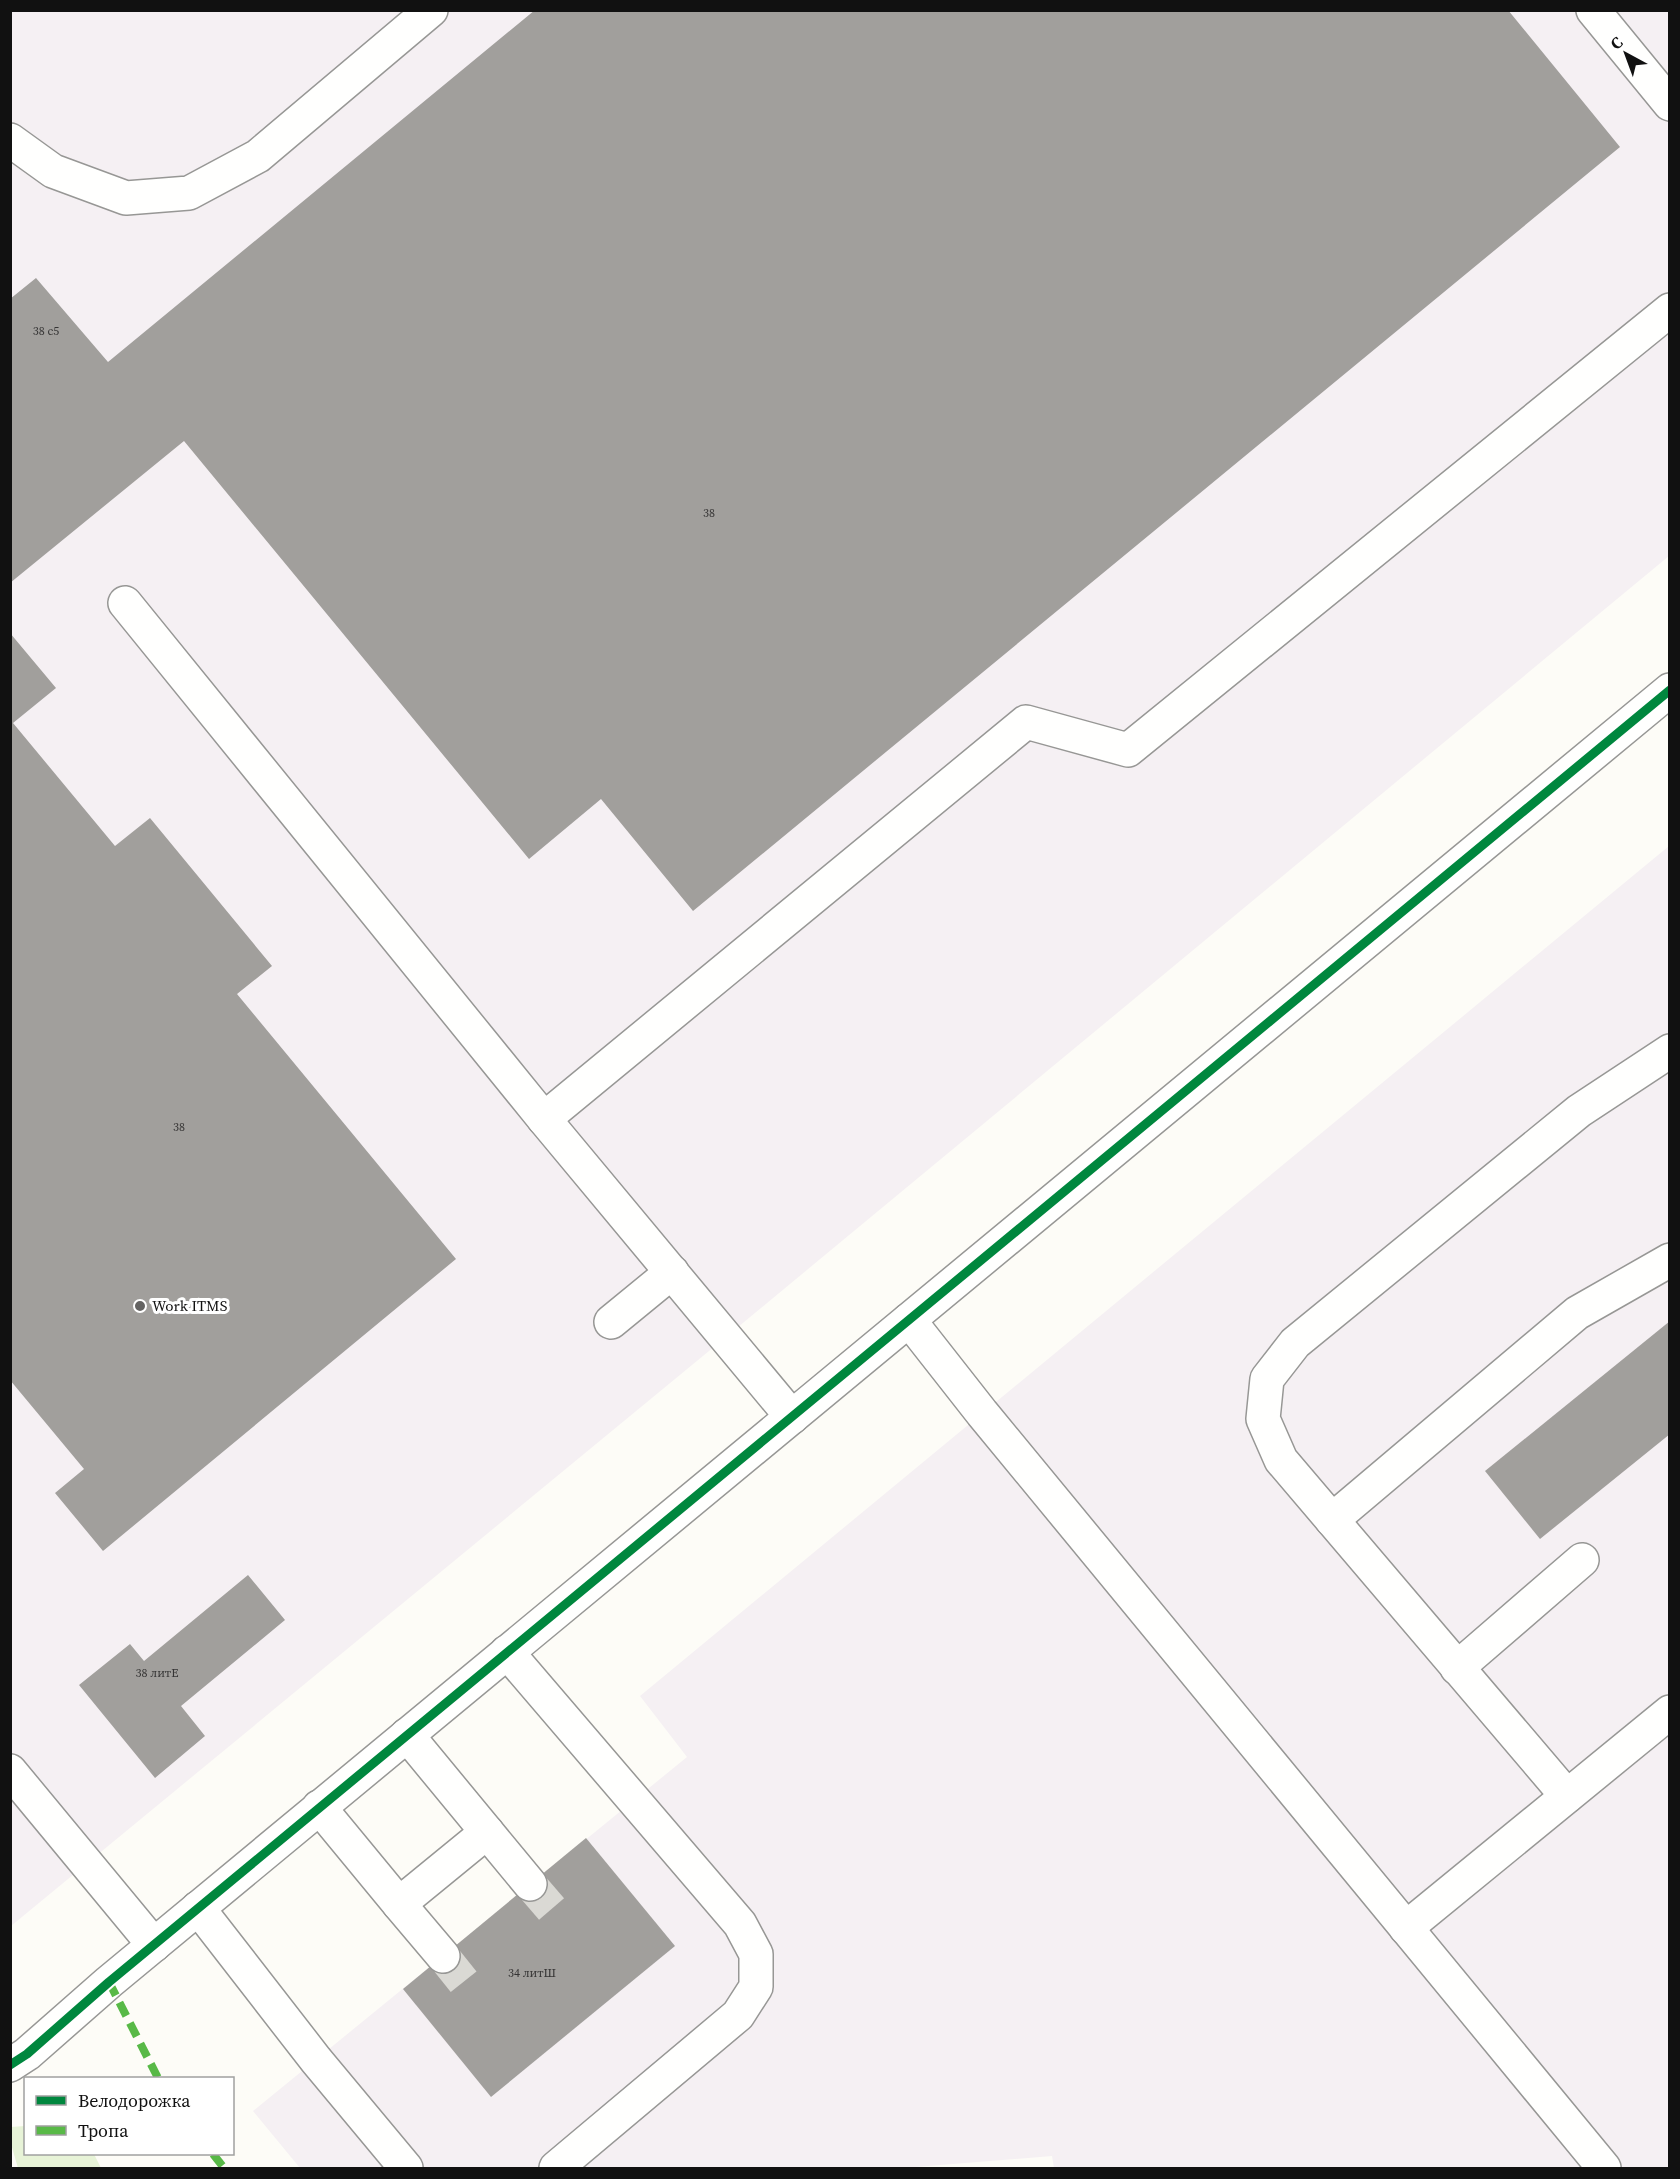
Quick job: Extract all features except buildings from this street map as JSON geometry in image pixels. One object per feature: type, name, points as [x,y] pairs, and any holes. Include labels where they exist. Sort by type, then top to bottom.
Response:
[{"type":"street","points":[[10,140],[53,171],[126,198],[189,193],[258,156],[431,10]]},
{"type":"street","points":[[1593,10],[1670,104]]},
{"type":"street","points":[[544,1119],[1026,722],[1128,750],[1670,310]]},
{"type":"street","points":[[125,603],[544,1119],[792,1417]]},
{"type":"street","points":[[10,2065],[27,2054],[319,1807],[1670,690]]},
{"type":"street","points":[[1567,1796],[1281,1460],[1263,1419],[1267,1379],[1295,1343],[1580,1111],[1670,1050]]},
{"type":"street","points":[[1332,1520],[1577,1313],[1670,1260]]},
{"type":"street","points":[[611,1322],[672,1272]]},
{"type":"street","points":[[909,1320],[982,1413],[1604,2169]]},
{"type":"street","points":[[1457,1668],[1582,1560]]},
{"type":"street","points":[[507,1652],[740,1924],[756,1954],[756,1987],[738,2015],[556,2169]]},
{"type":"street","points":[[1406,1928],[1670,1712]]},
{"type":"street","points":[[407,1735],[530,1884]]},
{"type":"street","points":[[10,1771],[154,1945]]},
{"type":"street","points":[[319,1807],[443,1956]]},
{"type":"street","points":[[399,1904],[487,1832]]},
{"type":"street","points":[[198,1908],[316,2060],[406,2169]]},
{"type":"shaded area","points":[[11,11],[1669,11],[1669,556],[11,1926]]},
{"type":"shaded area","points":[[1669,846],[1669,2168],[1054,2168],[1052,2156],[903,2168],[300,2168],[253,2111],[687,1757],[640,1696]]},
{"type":"green space","points":[[24,2126],[24,2155],[94,2155],[101,2168],[18,2168],[11,2144],[11,2127]]},
{"type":"tunnel","points":[[530,1884],[555,1913]]},
{"type":"tunnel","points":[[443,1956],[467,1986]]},
{"type":"marked path","points":[[109,1982],[157,2077]]},
{"type":"marked path","points":[[214,2155],[224,2168]]},
{"type":"cycle path","points":[[10,2065],[27,2054],[109,1982],[1670,690]]},
{"type":"place","name":"Work ITMS","points":[[140,1306]]}]
